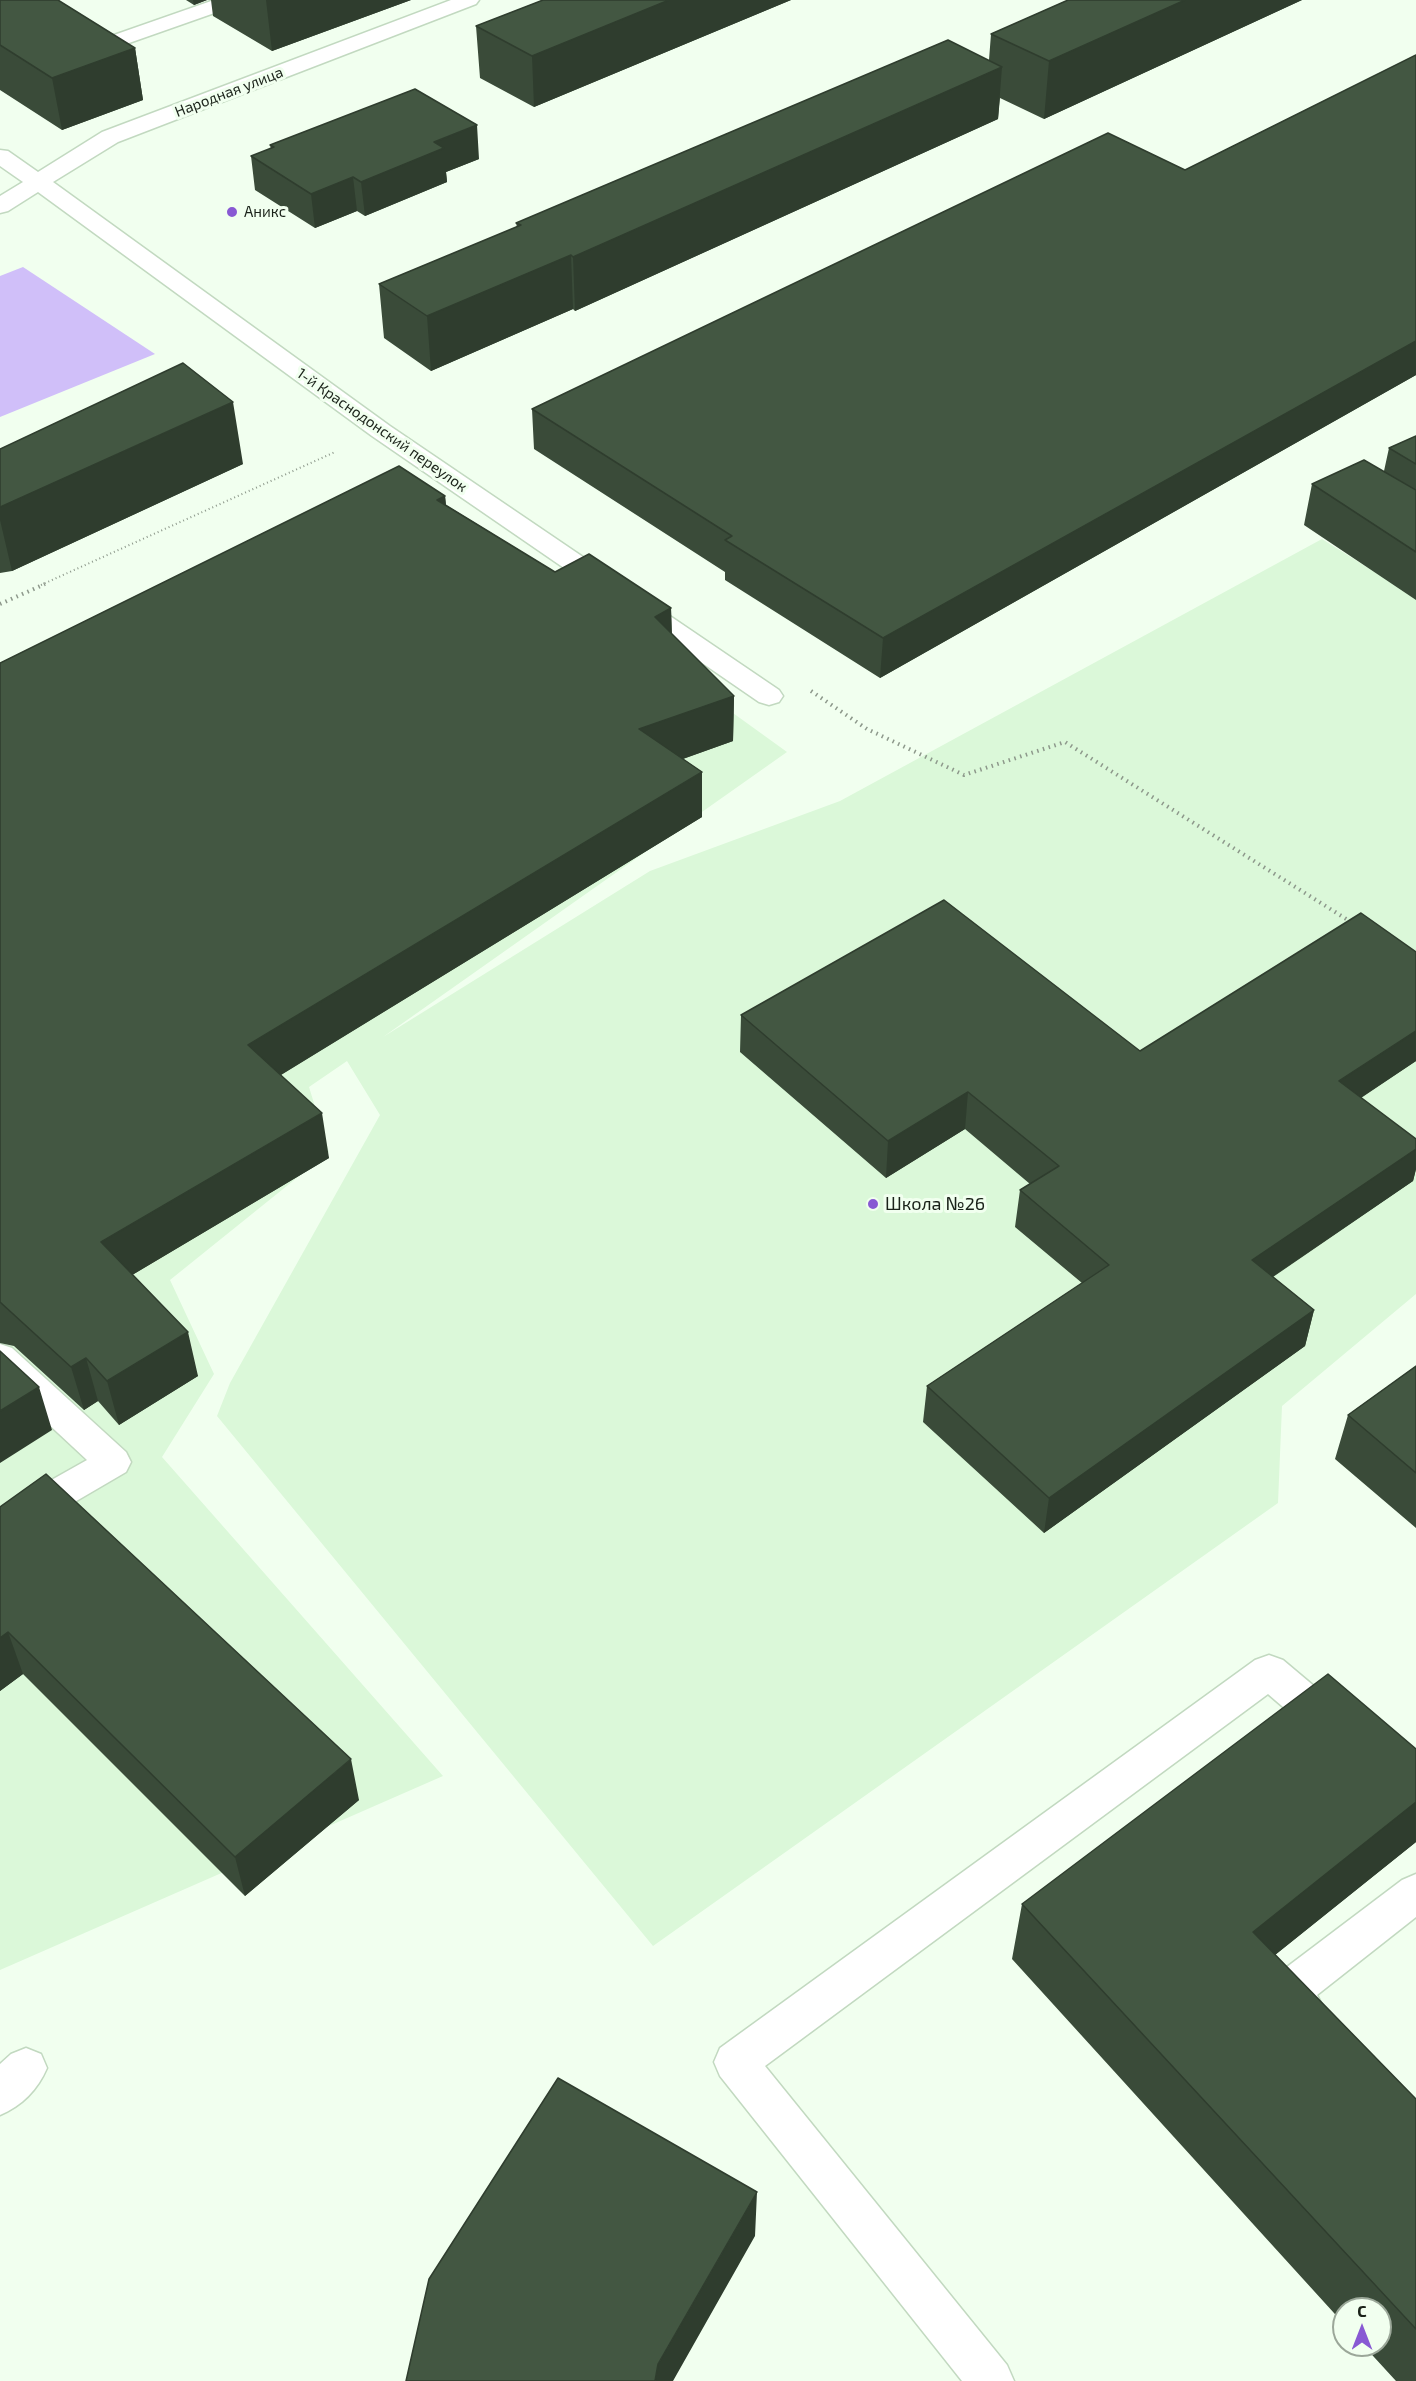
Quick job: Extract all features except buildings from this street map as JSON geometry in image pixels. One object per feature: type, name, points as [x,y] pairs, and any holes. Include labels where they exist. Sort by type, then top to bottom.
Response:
[{"type":"street","points":[[10,0],[92,50],[233,0]]},
{"type":"street","name":"Народная улица","points":[[0,206],[110,137],[469,0]]},
{"type":"street","name":"1-й Краснодонский переулок","points":[[0,156],[381,431],[770,696]]},
{"type":"street","points":[[0,1358],[112,1462],[0,1527]]},
{"type":"street","points":[[991,2381],[735,2062],[1269,1672],[1356,1745]]},
{"type":"street","points":[[1327,2033],[1286,1993],[1416,1893]]},
{"type":"path","points":[[0,604],[381,431]]},
{"type":"path","points":[[867,729],[964,775],[1065,742],[1356,925]]},
{"type":"shaded area","points":[[23,267],[155,354],[0,417],[0,276]]},
{"type":"shaded area","name":"Школа №26","points":[[428,493],[787,752],[383,1037],[650,871],[840,801],[1322,539],[1416,598],[1416,1294],[1282,1406],[1278,1503],[653,1946],[217,1416],[230,1383],[380,1115],[347,1061],[309,1087],[329,1152],[170,1280],[214,1374],[162,1457],[443,1776],[0,1970],[0,713]]},
{"type":"place","name":"Аникс","points":[[232,212]]},
{"type":"place","name":"Школа №26","points":[[873,1204]]}]
